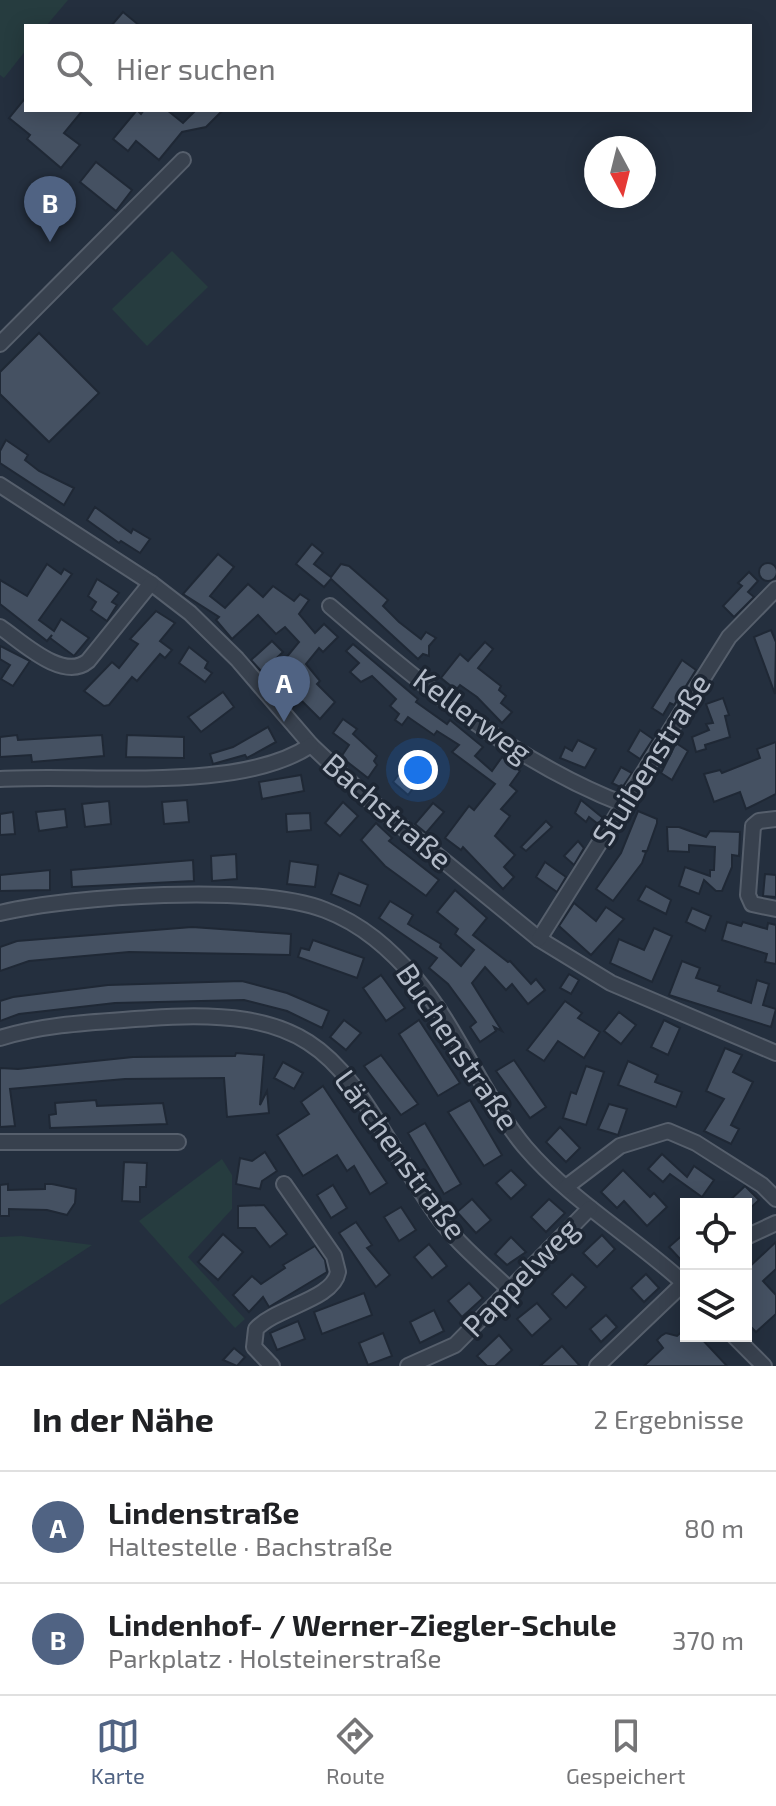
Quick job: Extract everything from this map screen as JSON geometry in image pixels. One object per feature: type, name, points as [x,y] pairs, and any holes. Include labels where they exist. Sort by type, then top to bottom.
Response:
[{"type":"street","points":[[0,344],[183,160]]},
{"type":"street","name":"Bachstraße","points":[[0,485],[151,583],[220,641],[311,745],[402,829],[539,939],[622,989],[776,1053]]},
{"type":"street","points":[[0,627],[57,664],[75,668],[88,661],[151,583]]},
{"type":"street","name":"Stuibenstraße","points":[[539,939],[729,637],[776,589]]},
{"type":"street","name":"Kellerweg","points":[[330,606],[494,734],[565,780],[626,805]]},
{"type":"street","points":[[0,779],[198,775],[282,759],[311,745]]},
{"type":"street","points":[[770,819],[755,823],[752,830],[748,895],[752,904],[776,909]]},
{"type":"street","name":"Buchenstraße","points":[[0,913],[97,901],[257,897],[306,903],[345,919],[365,930],[417,981],[508,1124],[536,1159],[590,1208],[680,1279]]},
{"type":"street","name":"Lärchenstraße","points":[[0,1038],[49,1026],[212,1014],[248,1019],[290,1031],[323,1052],[349,1079],[443,1223],[509,1289]]},
{"type":"street","points":[[566,1187],[620,1146],[668,1131],[696,1143],[762,1185],[776,1199]]},
{"type":"street","points":[[0,1142],[178,1142]]},
{"type":"street","points":[[272,1366],[254,1347],[256,1329],[279,1311],[328,1290],[338,1272],[334,1256],[284,1184]]},
{"type":"street","name":"Pappelweg","points":[[408,1366],[455,1345],[590,1208]]},
{"type":"street","points":[[752,1234],[776,1223]]},
{"type":"street","points":[[597,1366],[680,1288]]},
{"type":"street","points":[[740,1342],[764,1366]]},
{"type":"green space","points":[[0,0],[68,0],[48,24],[24,24],[24,53],[4,78],[0,75]]},
{"type":"green space","points":[[172,251],[208,287],[147,346],[112,309]]},
{"type":"green space","points":[[222,1159],[232,1175],[232,1209],[188,1257],[245,1319],[235,1328],[139,1221]]},
{"type":"green space","points":[[21,1236],[92,1245],[0,1305],[0,1237]]},
{"type":"building","points":[[123,12],[138,24],[113,24]]},
{"type":"building","points":[[24,99],[24,112],[81,112],[64,133],[80,145],[61,168],[27,139],[30,135],[9,118]]},
{"type":"building","points":[[135,112],[169,112],[183,123],[194,112],[221,112],[206,127],[182,132],[159,160],[136,141],[128,151],[113,139]]},
{"type":"building","points":[[96,162],[132,190],[116,211],[80,182]]},
{"type":"building","points":[[39,333],[99,393],[49,442],[0,394],[0,372]]},
{"type":"building","points":[[6,440],[28,455],[25,460],[39,471],[74,488],[64,505],[0,463],[0,451]]},
{"type":"building","points":[[95,507],[131,533],[133,529],[150,539],[140,553],[121,541],[119,543],[87,520]]},
{"type":"building","points":[[312,544],[323,553],[314,564],[331,577],[341,564],[349,566],[388,600],[383,606],[399,622],[421,639],[426,632],[436,638],[429,646],[429,656],[423,654],[418,659],[331,579],[324,587],[296,564]]},
{"type":"building","points":[[218,554],[234,567],[210,596],[225,608],[248,584],[263,597],[273,586],[294,601],[300,594],[309,600],[299,614],[315,633],[324,624],[338,637],[323,652],[319,648],[306,664],[320,681],[317,684],[335,702],[320,719],[301,700],[293,707],[283,695],[302,676],[285,659],[299,642],[285,627],[276,634],[258,615],[232,639],[216,620],[219,617],[183,594]]},
{"type":"building","points":[[768,563],[777,572],[768,581],[759,572]]},
{"type":"building","points":[[47,564],[61,574],[64,569],[72,574],[39,620],[54,631],[61,619],[89,638],[74,656],[50,638],[52,635],[47,641],[0,604],[0,580],[27,596]]},
{"type":"building","points":[[749,572],[758,581],[748,592],[754,597],[734,617],[723,606],[742,586],[738,583]]},
{"type":"building","points":[[97,579],[119,593],[112,602],[117,605],[107,621],[91,610],[96,602],[88,596]]},
{"type":"building","points":[[156,611],[175,623],[160,641],[172,650],[165,658],[160,654],[137,681],[132,677],[109,705],[104,706],[84,691],[112,662],[119,668],[138,644],[130,639]]},
{"type":"building","points":[[771,630],[776,642],[775,694],[754,637]]},
{"type":"building","points":[[272,641],[283,652],[262,672],[251,660]]},
{"type":"building","points":[[485,642],[493,649],[478,668],[501,686],[499,690],[506,696],[501,703],[512,712],[502,723],[477,697],[460,685],[456,690],[441,678],[460,654],[468,661]]},
{"type":"building","points":[[353,644],[418,699],[416,702],[447,724],[450,720],[483,747],[475,756],[492,771],[502,757],[520,771],[510,785],[517,791],[501,809],[510,816],[495,836],[515,855],[504,867],[514,877],[503,889],[463,847],[461,850],[445,838],[469,806],[474,810],[495,784],[452,752],[459,745],[437,731],[434,735],[408,717],[402,725],[395,720],[399,714],[390,706],[396,699],[372,676],[361,682],[350,672],[359,663],[346,651]]},
{"type":"building","points":[[0,646],[30,661],[13,686],[1,679],[10,665],[0,659]]},
{"type":"building","points":[[189,647],[208,662],[205,668],[212,673],[205,682],[179,663]]},
{"type":"building","points":[[682,660],[696,670],[674,705],[670,703],[663,715],[652,708]]},
{"type":"building","points":[[223,692],[234,707],[201,732],[188,717]]},
{"type":"building","points":[[723,698],[729,715],[725,716],[730,737],[705,745],[706,749],[696,752],[692,737],[709,730],[706,724],[713,723],[706,704]]},
{"type":"building","points":[[343,719],[357,729],[353,734],[377,756],[374,761],[377,765],[368,778],[341,757],[349,745],[333,733]]},
{"type":"building","points":[[268,727],[276,742],[247,758],[245,755],[213,764],[210,754],[233,747]]},
{"type":"building","points":[[640,730],[653,739],[640,759],[628,751]]},
{"type":"building","points":[[17,735],[18,740],[102,735],[104,756],[32,762],[31,755],[0,757],[0,737]]},
{"type":"building","points":[[127,735],[184,737],[184,758],[126,757]]},
{"type":"building","points":[[578,740],[596,749],[585,768],[560,758],[565,747],[572,751]]},
{"type":"building","points":[[776,742],[776,794],[746,809],[740,792],[714,802],[704,774],[720,770],[722,773],[760,758],[757,749]]},
{"type":"building","points":[[676,743],[688,751],[672,780],[661,773]]},
{"type":"building","points":[[407,763],[423,776],[428,772],[435,779],[425,789],[418,782],[408,795],[393,782]]},
{"type":"building","points":[[621,767],[632,773],[622,788],[612,783]]},
{"type":"building","points":[[301,775],[304,791],[262,799],[259,782]]},
{"type":"building","points":[[187,800],[189,822],[164,824],[162,802]]},
{"type":"building","points":[[581,800],[603,818],[598,824],[589,817],[586,822],[575,813]]},
{"type":"building","points":[[109,801],[111,824],[85,827],[82,804]]},
{"type":"building","points":[[343,802],[358,816],[340,836],[325,823]]},
{"type":"building","points":[[433,803],[444,812],[426,833],[415,824]]},
{"type":"building","points":[[65,809],[67,827],[39,831],[36,812]]},
{"type":"building","points":[[638,811],[657,819],[657,823],[647,851],[642,851],[646,852],[642,863],[613,901],[596,889],[621,853]]},
{"type":"building","points":[[13,812],[15,834],[0,835],[0,814]]},
{"type":"building","points":[[310,813],[311,830],[287,832],[286,814]]},
{"type":"building","points":[[546,821],[552,827],[526,851],[521,847]]},
{"type":"building","points":[[376,823],[392,838],[389,841],[439,880],[426,896],[385,866],[361,840]]},
{"type":"building","points":[[667,827],[679,827],[706,837],[710,831],[740,832],[739,856],[732,855],[732,867],[722,891],[716,891],[704,880],[699,894],[679,886],[685,867],[710,876],[710,870],[714,870],[715,847],[689,845],[689,852],[668,851]]},
{"type":"building","points":[[578,841],[584,848],[574,865],[564,856]]},
{"type":"building","points":[[236,854],[237,879],[212,881],[211,856]]},
{"type":"building","points":[[193,860],[194,881],[72,887],[71,870]]},
{"type":"building","points":[[290,861],[318,865],[315,887],[287,884]]},
{"type":"building","points":[[545,862],[566,877],[557,892],[536,877]]},
{"type":"building","points":[[50,870],[50,890],[0,891],[0,875]]},
{"type":"building","points":[[339,873],[368,885],[360,906],[331,894]]},
{"type":"building","points":[[765,874],[776,875],[776,897],[763,896]]},
{"type":"building","points":[[646,886],[671,900],[666,914],[638,900]]},
{"type":"building","points":[[455,890],[487,918],[473,935],[510,961],[531,984],[536,979],[545,990],[528,1004],[512,984],[506,990],[485,967],[472,983],[502,1031],[494,1027],[496,1031],[480,1042],[470,1027],[476,1022],[448,984],[429,968],[437,958],[379,918],[390,901],[413,915],[408,924],[441,944],[440,947],[461,966],[474,950],[455,934],[458,929],[437,912]]},
{"type":"building","points":[[574,903],[596,921],[606,907],[624,919],[591,955],[559,926]]},
{"type":"building","points":[[692,908],[711,916],[705,931],[686,922]]},
{"type":"building","points":[[727,922],[741,926],[743,922],[767,929],[768,923],[776,925],[776,964],[765,962],[767,954],[722,940]]},
{"type":"building","points":[[192,927],[291,934],[290,955],[129,952],[29,961],[0,971],[0,947],[17,941]]},
{"type":"building","points":[[654,928],[672,936],[652,982],[610,963],[619,939],[644,950]]},
{"type":"building","points":[[313,940],[364,958],[357,978],[298,957],[301,948],[309,950]]},
{"type":"building","points":[[682,961],[700,968],[696,978],[720,986],[718,991],[751,1003],[757,980],[769,984],[763,1005],[776,1009],[771,1027],[669,995]]},
{"type":"building","points":[[569,974],[579,980],[571,994],[560,988]]},
{"type":"building","points":[[381,975],[405,1008],[386,1021],[363,988]]},
{"type":"building","points":[[242,981],[287,993],[329,1011],[322,1028],[287,1011],[244,1000],[115,1003],[19,1014],[0,1021],[0,1001],[13,997],[108,985]]},
{"type":"building","points":[[565,1001],[582,1013],[578,1018],[600,1032],[584,1058],[558,1041],[544,1061],[527,1050]]},
{"type":"building","points":[[619,1012],[636,1025],[621,1044],[604,1031]]},
{"type":"building","points":[[344,1020],[361,1033],[346,1050],[330,1037]]},
{"type":"building","points":[[419,1020],[460,1083],[438,1096],[399,1034]]},
{"type":"building","points":[[664,1020],[680,1028],[668,1055],[651,1047]]},
{"type":"building","points":[[725,1048],[742,1055],[733,1072],[753,1082],[731,1125],[739,1129],[731,1144],[704,1131],[724,1099],[706,1091]]},
{"type":"building","points":[[236,1053],[264,1055],[260,1105],[267,1091],[269,1113],[227,1117],[224,1078],[125,1079],[10,1089],[15,1126],[0,1127],[0,1068],[18,1069],[133,1057],[235,1056]]},
{"type":"building","points":[[381,1055],[418,1104],[401,1115],[364,1066]]},
{"type":"building","points":[[514,1060],[546,1107],[530,1118],[496,1071]]},
{"type":"building","points":[[628,1061],[658,1075],[655,1082],[682,1092],[676,1107],[618,1085]]},
{"type":"building","points":[[283,1062],[303,1073],[294,1089],[274,1078]]},
{"type":"building","points":[[586,1066],[604,1072],[586,1125],[563,1118],[571,1092],[576,1094]]},
{"type":"building","points":[[323,1086],[387,1183],[370,1194],[354,1166],[347,1171],[337,1155],[303,1176],[277,1135],[309,1114],[301,1102]]},
{"type":"building","points":[[96,1100],[97,1106],[163,1103],[167,1124],[50,1128],[49,1115],[56,1114],[55,1103]]},
{"type":"building","points":[[470,1100],[502,1155],[484,1166],[448,1112]]},
{"type":"building","points":[[609,1104],[627,1109],[618,1135],[598,1129]]},
{"type":"building","points":[[425,1123],[461,1184],[444,1194],[408,1133]]},
{"type":"building","points":[[560,1127],[580,1148],[566,1162],[546,1142]]},
{"type":"building","points":[[265,1152],[277,1171],[262,1181],[260,1189],[236,1184],[240,1158],[252,1161]]},
{"type":"building","points":[[662,1154],[687,1177],[694,1166],[714,1180],[702,1197],[670,1174],[663,1182],[648,1169]]},
{"type":"building","points":[[124,1162],[147,1163],[146,1187],[140,1187],[140,1202],[122,1201]]},
{"type":"building","points":[[511,1170],[526,1185],[511,1199],[496,1183]]},
{"type":"building","points":[[623,1170],[650,1197],[654,1193],[667,1207],[647,1226],[624,1201],[617,1208],[601,1192]]},
{"type":"building","points":[[8,1184],[8,1190],[45,1189],[45,1184],[76,1189],[75,1203],[67,1215],[47,1210],[9,1209],[9,1216],[0,1216],[0,1185]]},
{"type":"building","points":[[333,1185],[347,1208],[331,1218],[317,1195]]},
{"type":"building","points":[[745,1186],[759,1200],[752,1206],[752,1198],[732,1198]]},
{"type":"building","points":[[472,1199],[491,1220],[476,1233],[457,1212]]},
{"type":"building","points":[[549,1199],[565,1213],[546,1232],[531,1217]]},
{"type":"building","points":[[264,1205],[287,1234],[270,1247],[255,1228],[238,1228],[238,1206]]},
{"type":"building","points":[[401,1207],[416,1230],[399,1241],[384,1217]]},
{"type":"building","points":[[356,1222],[372,1245],[367,1248],[390,1275],[376,1287],[339,1233]]},
{"type":"building","points":[[223,1234],[243,1252],[218,1280],[198,1262]]},
{"type":"building","points":[[602,1235],[615,1249],[597,1267],[583,1253]]},
{"type":"building","points":[[511,1237],[526,1252],[507,1265],[495,1254]]},
{"type":"building","points":[[680,1237],[680,1259],[669,1247]]},
{"type":"building","points":[[776,1242],[776,1269],[763,1281],[776,1295],[776,1314],[756,1332],[752,1328],[752,1264]]},
{"type":"building","points":[[429,1244],[447,1266],[432,1278],[414,1257]]},
{"type":"building","points":[[315,1246],[325,1260],[327,1272],[269,1307],[263,1297],[249,1312],[233,1295],[252,1276],[261,1284],[285,1268],[283,1265]]},
{"type":"building","points":[[572,1274],[586,1287],[566,1308],[552,1294]]},
{"type":"building","points":[[646,1274],[659,1288],[644,1302],[631,1288]]},
{"type":"building","points":[[469,1283],[483,1298],[462,1317],[448,1301]]},
{"type":"building","points":[[364,1293],[372,1315],[322,1334],[314,1312]]},
{"type":"building","points":[[537,1303],[551,1319],[532,1336],[517,1319]]},
{"type":"building","points":[[434,1310],[444,1331],[420,1343],[410,1322]]},
{"type":"building","points":[[606,1315],[617,1327],[601,1342],[590,1329]]},
{"type":"building","points":[[298,1321],[305,1339],[277,1350],[270,1333]]},
{"type":"building","points":[[383,1333],[392,1356],[368,1365],[359,1343]]},
{"type":"building","points":[[666,1333],[677,1336],[680,1333],[680,1342],[705,1342],[727,1366],[644,1366],[663,1348],[657,1340],[661,1336]]},
{"type":"building","points":[[499,1335],[512,1350],[495,1366],[487,1366],[477,1356]]},
{"type":"building","points":[[562,1346],[580,1366],[540,1366]]},
{"type":"building","points":[[234,1348],[245,1357],[237,1366],[223,1360]]},
{"type":"place","name":"Lindenhof- / Werner-Ziegler-Schule","points":[[50,242]]},
{"type":"place","name":"Lindenstraße","points":[[284,722]]}]
